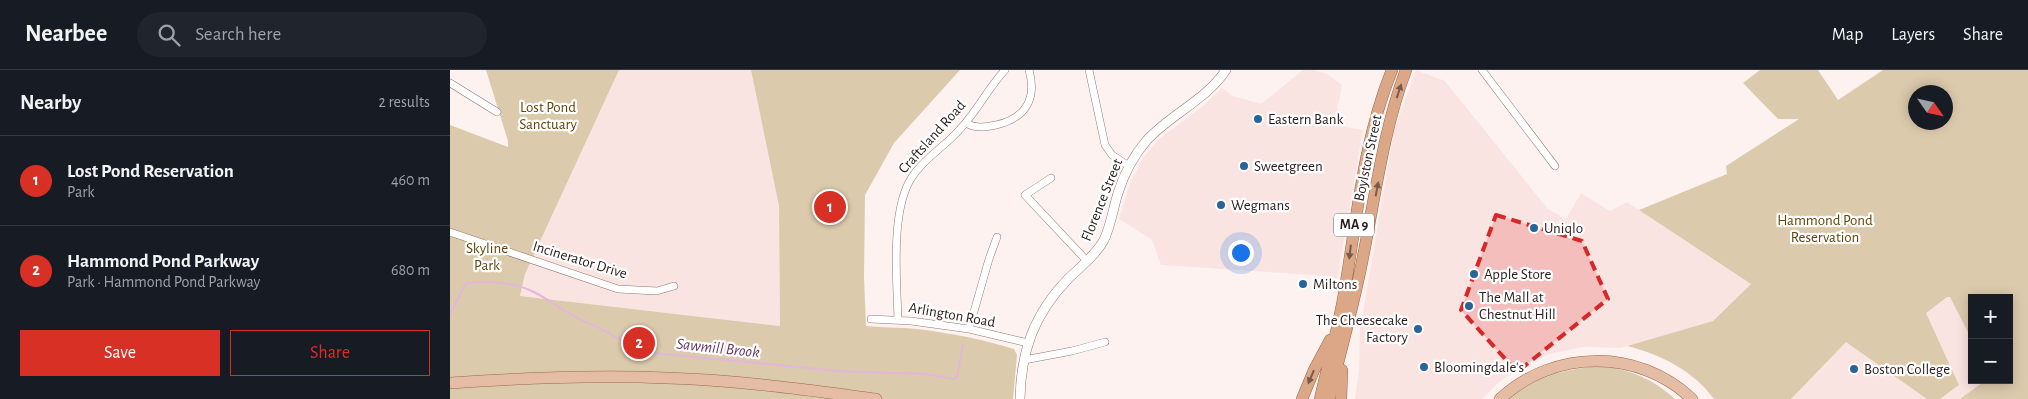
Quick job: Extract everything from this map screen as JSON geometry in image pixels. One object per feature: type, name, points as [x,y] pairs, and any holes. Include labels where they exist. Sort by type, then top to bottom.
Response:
[{"type":"highway","name":"Boylston Street","points":[[1329,399],[1343,325],[1368,152],[1378,108],[1392,70]]},
{"type":"highway","name":"Boylston Street","points":[[1320,399],[1359,279],[1386,139],[1394,105],[1406,70]]},
{"type":"highway","points":[[1302,399],[1314,370],[1343,325]]},
{"type":"highway","points":[[1341,399],[1343,325]]},
{"type":"main road","points":[[1500,399],[1518,384],[1546,369],[1572,362],[1597,360],[1628,364],[1648,370],[1671,383],[1692,399]]},
{"type":"main road","points":[[450,383],[524,378],[669,378],[750,384],[876,399]]},
{"type":"street","name":"Craftsland Road","points":[[898,320],[897,239],[904,193],[912,177],[923,163],[966,122],[1005,70]]},
{"type":"street","points":[[966,122],[974,127],[988,127],[1014,120],[1026,109],[1031,94],[1029,70]]},
{"type":"street","points":[[1089,70],[1105,145],[1112,155],[1129,166]]},
{"type":"street","name":"Florence Street","points":[[1020,399],[1024,360],[1033,327],[1045,307],[1105,238],[1119,191],[1129,166],[1154,134],[1205,94],[1226,70]]},
{"type":"street","points":[[1482,70],[1554,166]]},
{"type":"street","points":[[450,83],[496,112]]},
{"type":"street","points":[[1051,178],[1026,195],[1088,259]]},
{"type":"street","name":"Incinerator Drive","points":[[450,232],[618,289],[658,291],[674,286]]},
{"type":"street","points":[[969,329],[997,237]]},
{"type":"street","name":"Arlington Road","points":[[871,319],[898,320],[969,329],[1028,343]]},
{"type":"street","points":[[1024,360],[1072,351],[1105,342]]},
{"type":"highlighted area","points":[[1496,215],[1582,241],[1608,299],[1517,372],[1461,310]]},
{"type":"shaded area","points":[[619,70],[751,70],[779,206],[780,326],[520,296],[525,274]]},
{"type":"shaded area","points":[[1303,70],[1314,70],[1327,74],[1342,85],[1334,125],[1363,130],[1336,285],[1328,276],[1161,265],[1152,240],[1119,219],[1129,186],[1143,158],[1159,139],[1203,106],[1222,88],[1233,96],[1261,104]]},
{"type":"shaded area","points":[[1416,70],[1445,81],[1548,209],[1566,219],[1581,193],[1610,211],[1627,202],[1751,284],[1713,321],[1620,348],[1583,347],[1549,354],[1517,369],[1498,383],[1482,399],[1355,399],[1359,369],[1360,329],[1394,131]]},
{"type":"shaded area","name":"Boston College","points":[[1945,297],[1950,297],[1968,326],[1968,384],[2013,384],[2013,381],[2021,381],[1978,399],[1940,399],[1959,385],[1923,306]]},
{"type":"shaded area","name":"Boston College","points":[[1848,339],[1930,399],[1791,399]]},
{"type":"green space","points":[[486,70],[619,70],[525,274],[520,296],[780,326],[779,206],[751,70],[960,70],[894,143],[865,195],[864,277],[866,326],[911,328],[942,332],[1014,349],[1017,355],[1013,399],[450,399],[450,125],[508,147],[508,141]]},
{"type":"green space","name":"Hammond Pond Reservation","points":[[1760,70],[1818,70],[1838,100],[1883,70],[2028,70],[2028,399],[1960,399],[1981,384],[2013,384],[2013,294],[1968,294],[1968,332],[1950,297],[1947,297],[1926,313],[1959,385],[1940,399],[1927,399],[1846,342],[1791,399],[1714,399],[1697,380],[1675,365],[1652,354],[1627,346],[1713,321],[1751,284],[1639,210],[1727,174],[1726,166],[1799,119],[1778,119],[1743,83]]},
{"type":"green space","points":[[1600,366],[1631,372],[1650,381],[1675,399],[1508,399],[1540,379],[1551,375],[1575,369]]},
{"type":"waterway","name":"Sawmill Brook","points":[[450,314],[466,283],[491,282],[509,284],[534,292],[628,344],[654,353],[838,371],[925,374],[953,379],[957,377],[963,345]]},
{"type":"place","name":"Eastern Bank","points":[[1258,119]]},
{"type":"place","name":"Sweetgreen","points":[[1244,166]]},
{"type":"place","name":"Wegmans","points":[[1221,205]]},
{"type":"place","name":"Lost Pond Reservation","points":[[830,207]]},
{"type":"place","name":"Uniqlo","points":[[1534,228]]},
{"type":"place","name":"Apple Store","points":[[1474,274]]},
{"type":"place","name":"Miltons","points":[[1303,284]]},
{"type":"place","name":"The Mall at Chestnut Hill","points":[[1469,306]]},
{"type":"place","name":"The Cheesecake Factory","points":[[1418,329]]},
{"type":"place","name":"Hammond Pond Parkway","points":[[639,343]]},
{"type":"place","name":"Bloomingdale's","points":[[1424,367]]},
{"type":"place","name":"Boston College","points":[[1854,369]]},
{"type":"park label","name":"Lost Pond Sanctuary","points":[[548,116]]},
{"type":"park label","name":"Skyline Park","points":[[487,256]]}]
